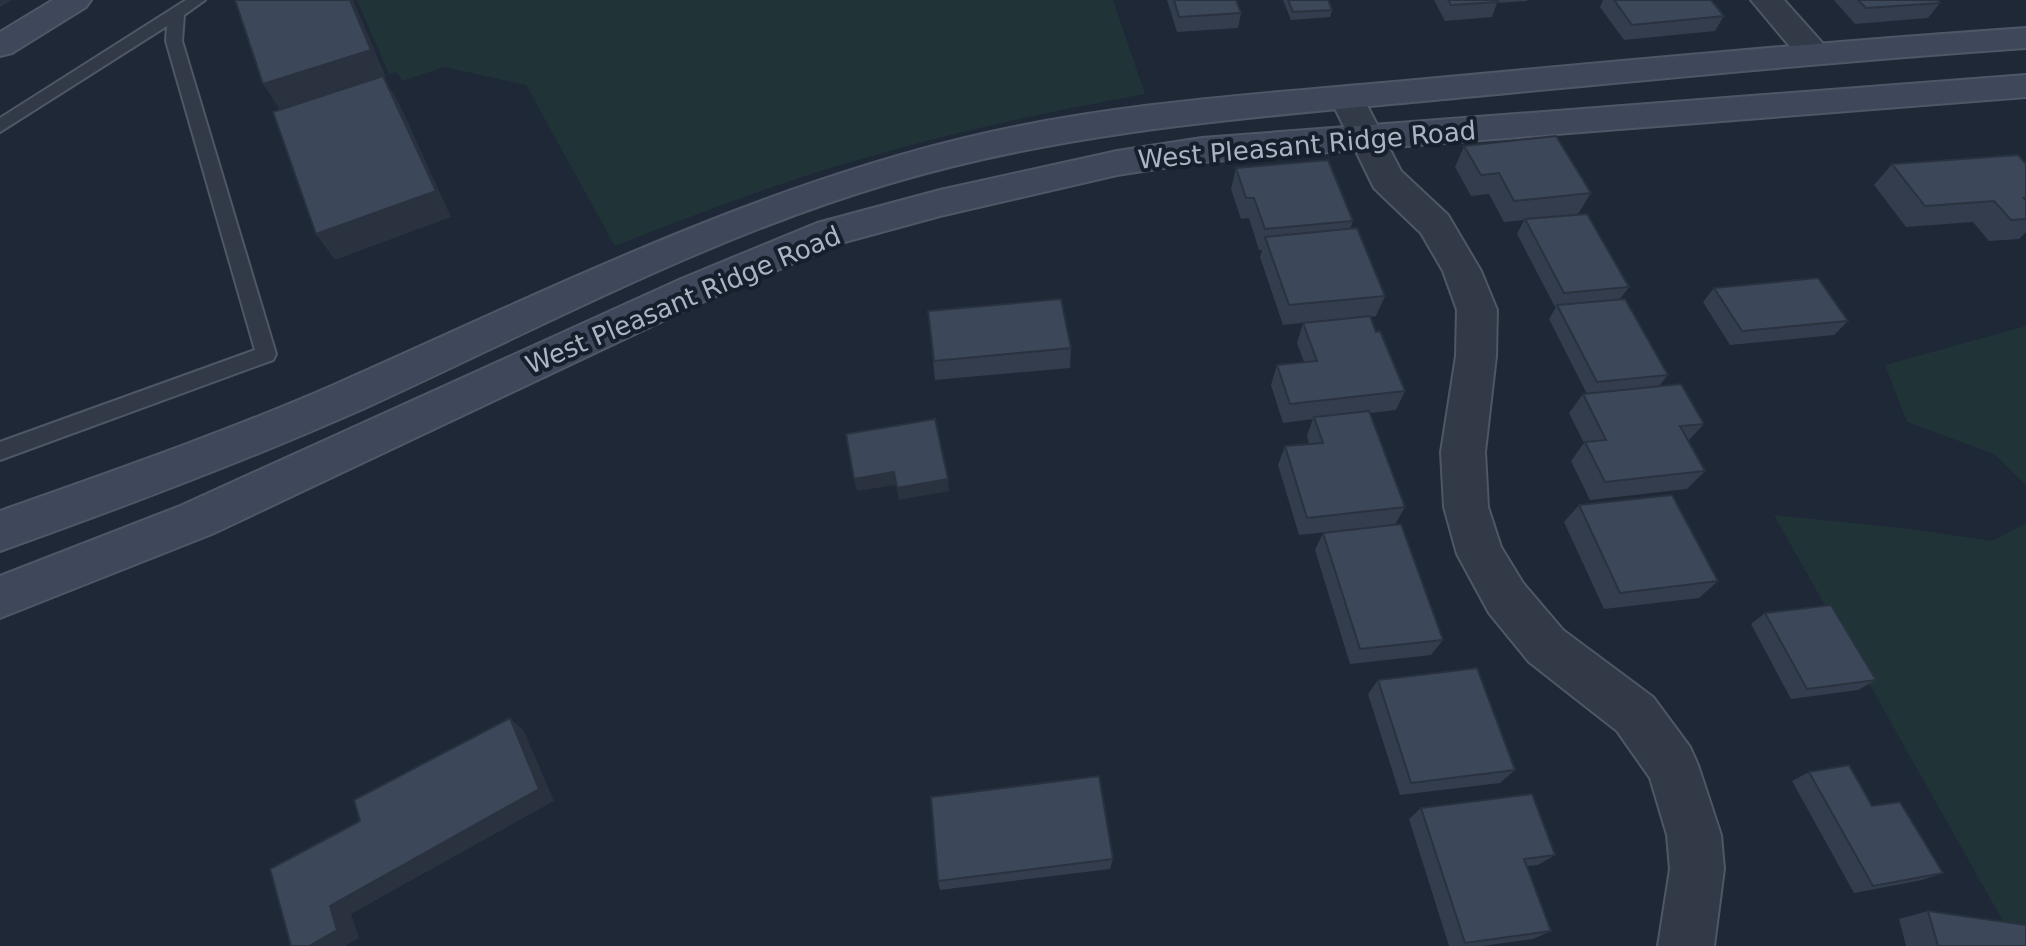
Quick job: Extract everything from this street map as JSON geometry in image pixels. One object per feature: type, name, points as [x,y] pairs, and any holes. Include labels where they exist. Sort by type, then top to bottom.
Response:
[{"type":"main road","points":[[0,46],[75,0]]},
{"type":"main road","name":"West Pleasant Ridge Road","points":[[0,531],[258,435],[702,236],[843,186],[962,151],[1076,127],[1347,98],[1814,54],[2026,38]]},
{"type":"main road","name":"West Pleasant Ridge Road","points":[[0,597],[196,520],[695,289],[830,233],[940,203],[1117,163],[1202,150],[2026,86]]},
{"type":"street","points":[[1767,0],[1814,54]]},
{"type":"street","points":[[1347,98],[1387,179],[1435,224],[1462,271],[1477,310],[1476,356],[1463,452],[1466,507],[1480,554],[1506,598],[1546,646],[1635,714],[1672,765],[1694,835],[1697,869],[1686,945]]},
{"type":"lane","points":[[0,126],[197,0]]},
{"type":"lane","points":[[0,451],[266,354],[174,41],[176,14]]},
{"type":"green space","points":[[357,0],[1113,0],[1145,94],[1003,123],[861,159],[799,178],[615,246],[526,85],[444,67],[402,81],[397,72],[389,74]]},
{"type":"green space","points":[[2026,326],[2026,485],[1994,454],[1907,422],[1885,365]]},
{"type":"green space","points":[[1774,515],[1992,541],[2026,523],[2026,946],[2017,946]]},
{"type":"building","points":[[235,0],[350,0],[371,50],[263,84]]},
{"type":"building","points":[[1174,0],[1236,0],[1241,13],[1179,17]]},
{"type":"building","points":[[1288,0],[1328,0],[1332,10],[1293,12]]},
{"type":"building","points":[[1448,0],[1497,0],[1498,2],[1451,5]]},
{"type":"building","points":[[1614,0],[1711,0],[1724,16],[1632,25]]},
{"type":"building","points":[[1858,0],[1938,0],[1940,3],[1866,8]]},
{"type":"building","points":[[383,76],[436,191],[316,234],[273,112]]},
{"type":"building","points":[[1556,136],[1591,193],[1514,201],[1499,173],[1481,175],[1464,146]]},
{"type":"building","points":[[2018,155],[2026,164],[2026,219],[2011,220],[1994,201],[1925,206],[1892,164]]},
{"type":"building","points":[[1328,160],[1353,221],[1265,229],[1254,198],[1246,198],[1236,168]]},
{"type":"building","points":[[1587,214],[1629,287],[1564,293],[1525,219]]},
{"type":"building","points":[[1357,228],[1385,296],[1289,305],[1265,237]]},
{"type":"building","points":[[1818,278],[1848,321],[1742,331],[1714,288]]},
{"type":"building","points":[[1061,299],[1071,348],[934,361],[928,311]]},
{"type":"building","points":[[1625,299],[1668,375],[1597,382],[1557,305]]},
{"type":"building","points":[[1370,316],[1376,332],[1380,331],[1405,391],[1290,404],[1277,365],[1317,361],[1303,323]]},
{"type":"building","points":[[1681,384],[1704,424],[1680,426],[1705,471],[1605,482],[1585,442],[1606,440],[1583,394]]},
{"type":"building","points":[[1369,411],[1405,507],[1307,518],[1285,446],[1323,443],[1314,417]]},
{"type":"building","points":[[935,419],[948,479],[897,488],[894,472],[854,479],[846,434]]},
{"type":"building","points":[[1672,495],[1718,581],[1620,593],[1579,505]]},
{"type":"building","points":[[1401,524],[1443,640],[1360,649],[1323,533]]},
{"type":"building","points":[[1831,605],[1876,680],[1807,689],[1765,613]]},
{"type":"building","points":[[1477,668],[1515,770],[1411,783],[1378,680]]},
{"type":"building","points":[[510,718],[539,789],[330,906],[337,930],[309,946],[291,946],[270,869],[360,821],[354,800]]},
{"type":"building","points":[[1849,765],[1872,806],[1900,802],[1943,873],[1873,886],[1809,772]]},
{"type":"building","points":[[1099,776],[1113,859],[938,881],[931,797]]},
{"type":"building","points":[[1532,794],[1555,855],[1524,859],[1551,931],[1465,943],[1421,808]]},
{"type":"building","points":[[1928,911],[2026,925],[2026,946],[1938,946]]}]
